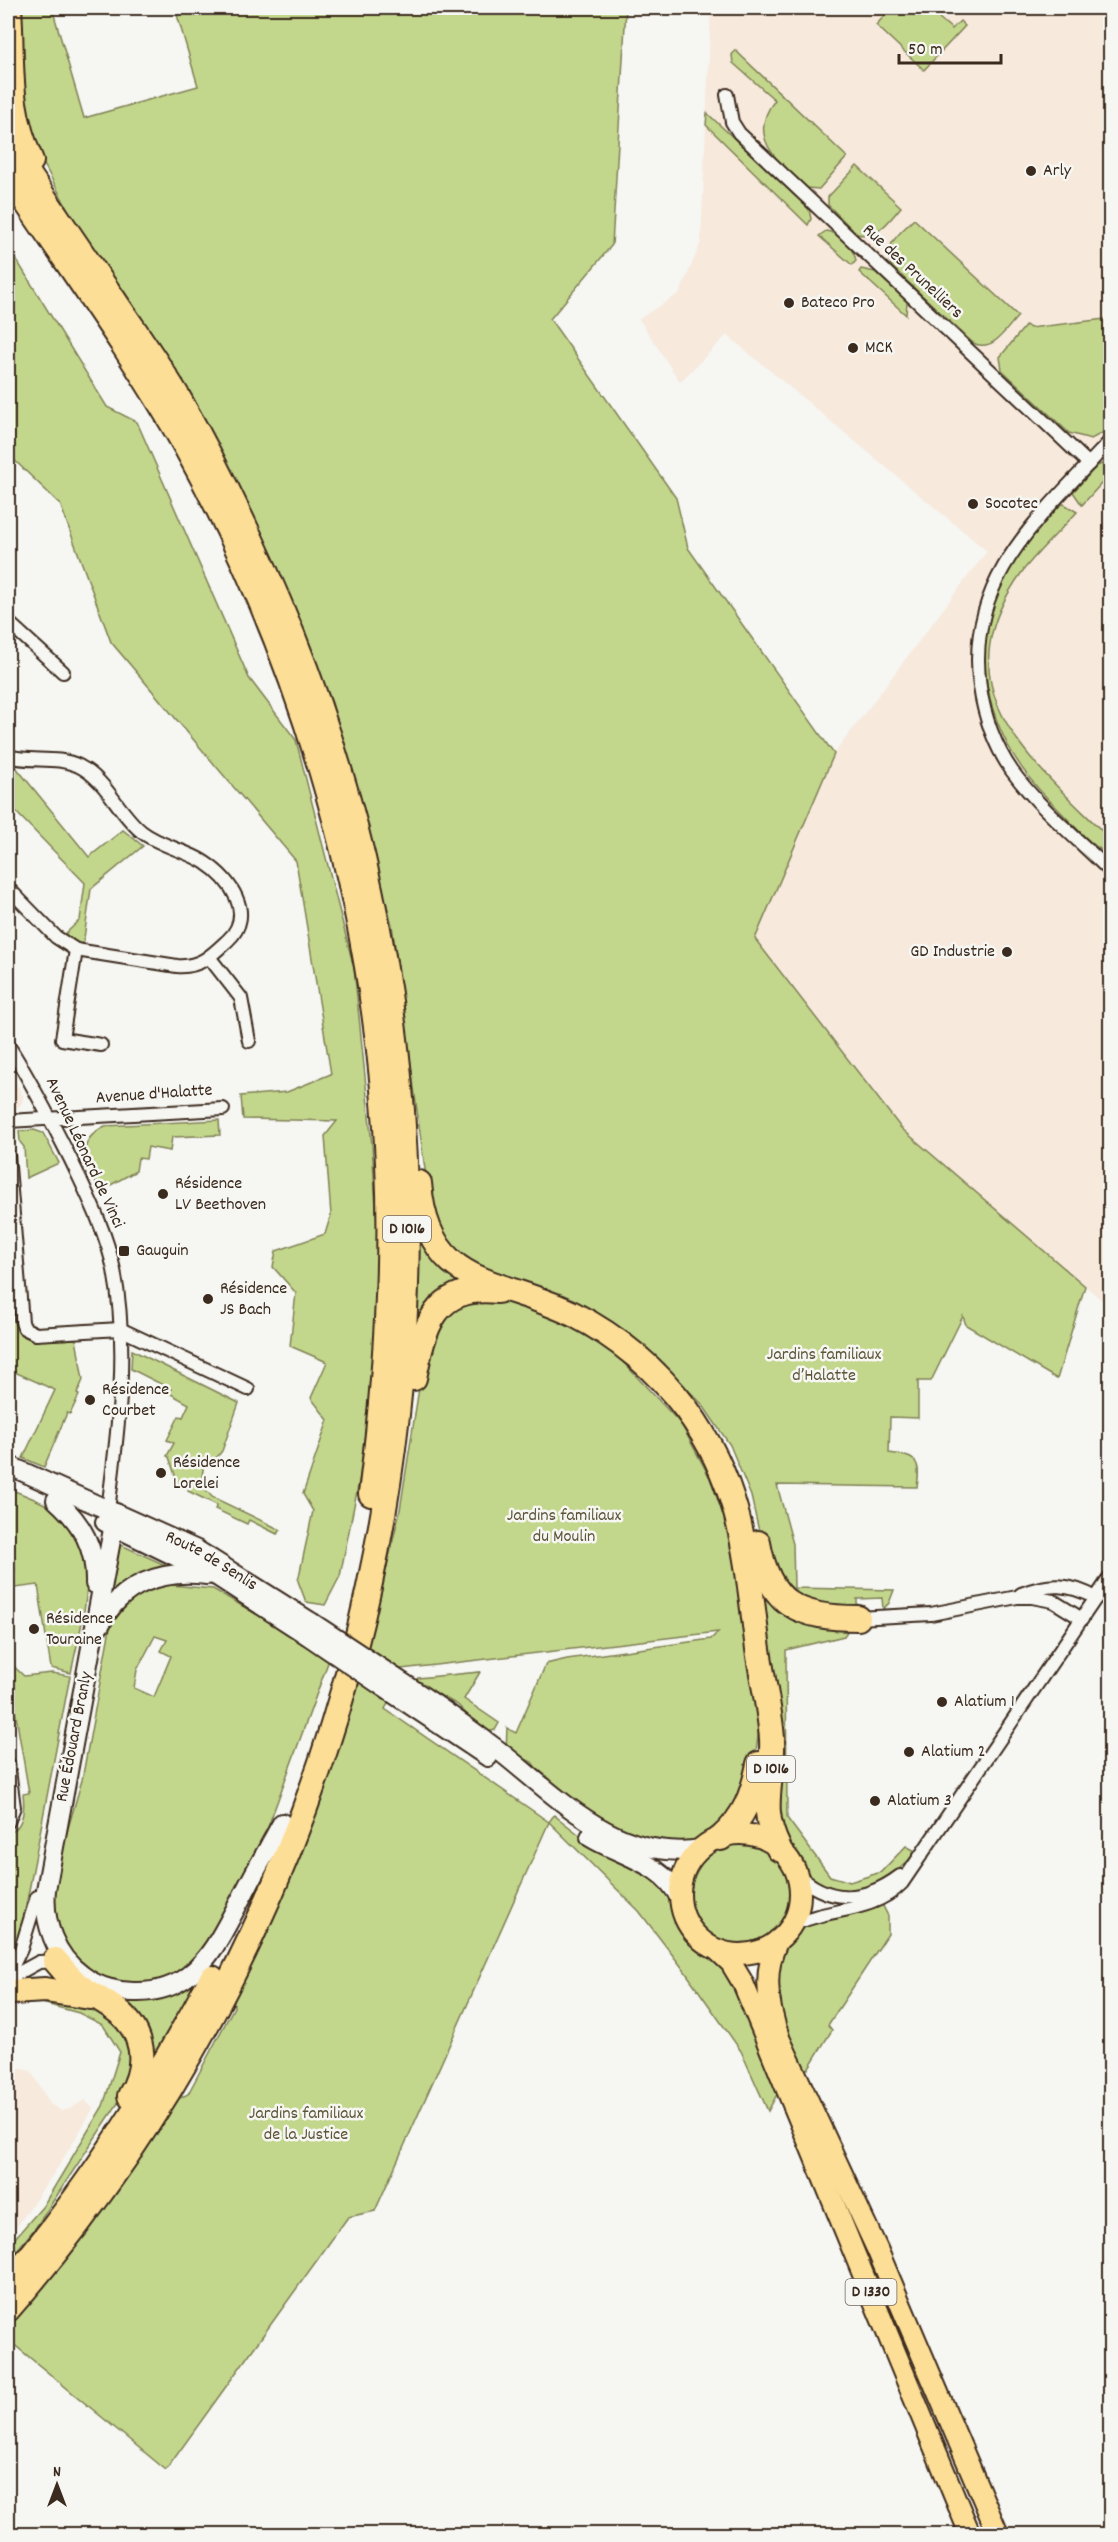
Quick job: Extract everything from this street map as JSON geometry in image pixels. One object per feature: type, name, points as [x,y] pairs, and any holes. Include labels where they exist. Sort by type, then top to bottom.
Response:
[{"type":"highway","points":[[9,8],[11,94],[15,115],[30,157],[68,233]]},
{"type":"highway","name":"D 1016","points":[[8,144],[178,399],[235,504],[274,592],[314,692],[345,790],[370,891],[387,983],[411,1082],[420,1195],[426,1224],[438,1246],[458,1267],[482,1281],[566,1311],[611,1337],[643,1362],[662,1381],[695,1423],[721,1466],[740,1520],[772,1739],[766,1815],[779,1849]]},
{"type":"highway","name":"D 1016","points":[[8,175],[155,396],[190,455],[239,554],[278,647],[312,742],[340,840],[366,963],[380,1063],[388,1174],[388,1313],[381,1404],[367,1519],[340,1646],[317,1725],[282,1823],[236,1931],[177,2043],[108,2151],[64,2213],[8,2283]]},
{"type":"highway","name":"D 1016","points":[[382,1530],[400,1386],[407,1250],[402,1106],[387,983]]},
{"type":"highway","name":"D 1016","points":[[8,2309],[84,2215],[159,2107],[196,2044],[249,1940],[299,1826],[330,1737],[369,1595],[421,1341],[427,1324],[441,1307],[461,1295],[482,1290],[511,1292]]},
{"type":"highway","points":[[695,1423],[716,1445],[741,1483],[753,1519],[762,1566],[775,1589],[794,1606],[813,1615],[858,1618]]},
{"type":"highway","name":"D 1016","points":[[711,1843],[742,1815],[754,1785],[762,1737],[763,1687]]},
{"type":"highway","points":[[60,1956],[77,1984],[123,2016],[134,2028],[142,2050],[142,2071],[137,2085],[64,2213]]},
{"type":"highway","points":[[9,1985],[64,1991],[99,1999]]},
{"type":"main road","points":[[8,1465],[111,1518]]},
{"type":"main road","points":[[8,1479],[56,1500],[111,1518]]},
{"type":"main road","points":[[56,1500],[75,1518],[85,1533],[93,1556],[95,1584]]},
{"type":"main road","name":"Route de Senlis","points":[[111,1518],[309,1629]]},
{"type":"main road","name":"Route de Senlis","points":[[111,1518],[207,1555],[309,1629]]},
{"type":"main road","name":"Rue Édouard Branly","points":[[60,1956],[39,1930],[37,1897],[95,1584],[111,1518]]},
{"type":"main road","name":"Rue Édouard Branly","points":[[60,1956],[47,1912],[46,1890],[94,1638],[111,1518]]},
{"type":"main road","points":[[94,1638],[104,1616],[113,1604],[142,1582],[177,1573],[218,1577]]},
{"type":"main road","points":[[309,1629],[384,1678],[588,1835],[660,1873],[671,1882],[691,1930],[701,1940],[717,1950],[744,1954],[762,1950],[785,1933],[799,1899],[795,1872],[779,1849],[754,1836],[740,1835],[674,1852],[634,1845],[606,1833],[447,1712],[384,1678]]},
{"type":"main road","points":[[60,1956],[91,1981],[126,1992],[160,1990],[189,1976],[213,1948],[282,1823]]},
{"type":"main road","points":[[680,1899],[684,1871],[711,1843]]},
{"type":"main road","name":"D 1330","points":[[785,1933],[770,1963],[768,1981],[774,2022],[783,2049],[877,2248],[998,2535]]},
{"type":"main road","name":"D 1330","points":[[717,1950],[731,1963],[743,1983],[970,2535]]},
{"type":"street","name":"Rue des Prunelliers","points":[[727,95],[732,122],[739,133],[1089,464]]},
{"type":"street","points":[[1110,441],[1026,533],[997,576],[981,623],[978,671],[986,716],[1006,761],[1025,786],[1110,871]]},
{"type":"street","points":[[8,622],[63,672]]},
{"type":"street","points":[[8,756],[59,760],[80,766],[98,780],[142,832],[210,868],[236,898],[241,915],[237,930],[209,957],[196,965],[186,967],[76,950],[56,937],[8,888]]},
{"type":"street","points":[[76,950],[62,1039],[101,1045]]},
{"type":"street","points":[[209,957],[241,998],[249,1041]]},
{"type":"street","name":"Avenue Léonard de Vinci","points":[[8,1045],[32,1083],[93,1207],[105,1238],[116,1280],[120,1329],[111,1518]]},
{"type":"street","name":"Avenue d'Halatte","points":[[8,1121],[223,1109]]},
{"type":"street","points":[[8,1155],[24,1328],[36,1334],[120,1329],[248,1389]]},
{"type":"street","points":[[785,1933],[815,1915],[851,1909],[878,1900],[898,1887],[1110,1577]]},
{"type":"street","points":[[1006,1599],[1058,1584],[1071,1586],[1096,1598]]},
{"type":"street","points":[[858,1618],[931,1614],[1025,1597],[1046,1599],[1060,1604],[1082,1619]]},
{"type":"street","points":[[8,1763],[14,1807],[8,1822]]},
{"type":"street","points":[[795,1872],[809,1885],[823,1893],[839,1896],[860,1895],[892,1882],[922,1854]]},
{"type":"street","name":"Rue Édouard Branly","points":[[9,1985],[37,1897]]},
{"type":"street","points":[[9,1985],[39,1962],[60,1956]]},
{"type":"street","points":[[9,1985],[44,1980],[60,1956]]},
{"type":"shaded area","points":[[711,8],[1110,8],[1110,1307],[901,1128],[755,939],[834,754],[987,551],[727,335],[680,382],[639,319],[680,293],[701,242]]},
{"type":"shaded area","points":[[8,1069],[23,1096],[22,1103],[17,1108],[8,1109]]},
{"type":"shaded area","points":[[8,2066],[31,2071],[50,2104],[62,2111],[85,2100],[93,2109],[58,2167],[8,2239]]},
{"type":"green space","name":"Jardins familiaux d’Halatte","points":[[18,8],[52,8],[84,118],[198,86],[175,8],[626,8],[612,245],[550,319],[676,498],[688,548],[834,754],[755,939],[901,1128],[1085,1286],[1057,1379],[966,1325],[963,1316],[931,1381],[918,1381],[918,1418],[890,1417],[889,1453],[906,1456],[915,1461],[918,1471],[917,1487],[777,1485],[793,1544],[794,1588],[894,1590],[889,1603],[883,1609],[882,1598],[857,1599],[857,1611],[799,1601],[765,1558],[751,1496],[730,1445],[702,1404],[664,1366],[462,1262],[431,1214],[392,925],[332,703],[276,568],[182,383],[72,217],[32,142],[19,104]]},
{"type":"green space","points":[[892,8],[927,8],[952,29],[960,21],[965,26],[924,70],[876,25]]},
{"type":"green space","points":[[735,50],[847,157],[819,189],[807,188],[786,169],[770,149],[765,138],[764,126],[767,114],[775,100],[733,63],[732,55]]},
{"type":"green space","points":[[707,113],[809,209],[811,219],[808,225],[706,125]]},
{"type":"green space","points":[[857,166],[901,207],[882,228],[871,234],[857,234],[828,205],[828,197]]},
{"type":"green space","points":[[914,219],[1018,316],[993,342],[987,345],[973,343],[892,267],[889,259],[890,246]]},
{"type":"green space","points":[[826,231],[835,234],[849,246],[856,261],[852,265],[819,236]]},
{"type":"green space","points":[[8,246],[107,407],[137,422],[249,678],[296,740],[354,968],[372,1145],[378,1239],[375,1343],[360,1476],[340,1576],[325,1605],[306,1602],[298,1581],[313,1511],[303,1494],[328,1420],[311,1398],[327,1362],[290,1346],[296,1293],[273,1267],[276,1251],[325,1234],[331,1215],[325,1136],[337,1121],[243,1119],[241,1096],[287,1092],[331,1074],[296,861],[111,642],[60,504],[8,454]]},
{"type":"green space","points":[[861,269],[875,272],[907,301],[906,315],[859,272]]},
{"type":"green space","points":[[1110,314],[1110,429],[1091,439],[1069,433],[1002,370],[1000,357],[1026,325],[1030,328],[1105,319]]},
{"type":"green space","points":[[1104,463],[1110,465],[1110,474],[1082,505],[1073,492],[1097,466]]},
{"type":"green space","points":[[1064,504],[1077,512],[1022,572],[998,614],[989,652],[992,688],[1005,720],[1025,751],[1051,781],[1110,839],[1110,849],[1104,851],[1084,836],[1051,802],[1030,779],[1013,754],[990,699],[985,670],[986,641],[991,611],[1003,582],[1029,541],[1060,505]]},
{"type":"green space","points":[[15,766],[89,857],[123,830],[143,846],[91,889],[83,945],[77,945],[64,935],[80,920],[85,883],[16,812],[8,814],[8,771]]},
{"type":"green space","points":[[219,1120],[220,1135],[172,1137],[170,1151],[148,1147],[146,1159],[138,1158],[136,1171],[100,1191],[87,1163],[85,1147],[88,1140],[105,1126]]},
{"type":"green space","points":[[34,1130],[43,1133],[59,1163],[26,1178],[24,1147],[20,1142],[19,1131]]},
{"type":"green space","points":[[417,1227],[474,1285],[414,1331]]},
{"type":"green space","points":[[8,1286],[13,1320],[24,1336],[43,1340],[76,1339],[83,1380],[77,1394],[79,1395],[70,1414],[67,1413],[44,1467],[23,1458],[55,1390],[8,1369]]},
{"type":"green space","name":"Jardins familiaux du Moulin","points":[[490,1297],[544,1311],[608,1346],[681,1424],[710,1478],[727,1526],[734,1530],[759,1698],[758,1736],[753,1773],[745,1799],[715,1832],[693,1844],[676,1846],[607,1827],[545,1780],[532,1762],[506,1750],[507,1728],[516,1733],[546,1664],[711,1639],[718,1632],[401,1669],[393,1667],[368,1648],[400,1510],[427,1337],[450,1307]]},
{"type":"green space","points":[[132,1350],[239,1403],[222,1451],[214,1461],[204,1463],[201,1484],[212,1497],[281,1530],[277,1534],[249,1520],[247,1524],[215,1509],[217,1505],[178,1484],[167,1456],[174,1443],[167,1440],[179,1416],[183,1417],[189,1404],[169,1393],[171,1389],[131,1369]]},
{"type":"green space","points":[[8,1488],[50,1507],[68,1523],[80,1542],[87,1584],[81,1629],[71,1673],[51,1668],[38,1585],[15,1588],[13,1572],[15,1571],[8,1540]]},
{"type":"green space","points":[[119,1544],[174,1569],[106,1607]]},
{"type":"green space","points":[[756,1566],[767,1589],[850,1627],[844,1636],[786,1650],[787,1818],[830,1876],[850,1882],[881,1872],[906,1846],[917,1852],[894,1874],[859,1891],[830,1890],[809,1878],[777,1834]]},
{"type":"green space","points":[[171,1585],[213,1589],[330,1657],[264,1838],[222,1919],[198,1957],[166,1981],[139,1988],[99,1980],[71,1958],[50,1908],[60,1856],[82,1780],[110,1628],[128,1604],[142,1594]],"holes":[[[155,1636],[167,1640],[161,1651],[171,1656],[154,1697],[134,1688],[137,1670]]]},
{"type":"green space","points":[[10,1663],[24,1676],[52,1673],[70,1676],[22,1927],[8,1957],[8,1834],[20,1822],[24,1806],[23,1794],[29,1793],[11,1686],[13,1684]]},
{"type":"green space","points":[[480,1672],[464,1699],[499,1723],[495,1730],[487,1732],[458,1705],[416,1682],[418,1678]]},
{"type":"green space","name":"Jardins familiaux de la Justice","points":[[355,1677],[390,1700],[385,1709],[549,1822],[375,2211],[348,2217],[166,2470],[12,2343],[8,2346],[8,2322],[110,2195],[176,2100],[188,2094],[234,2007],[234,1989],[286,1880],[321,1792]]},
{"type":"green space","points":[[554,1815],[595,1847],[639,1868],[670,1892],[679,1924],[690,1940],[700,1951],[720,1961],[734,1978],[781,2087],[768,2111],[741,2051],[684,1970],[639,1911],[549,1822]]},
{"type":"green space","points":[[740,1845],[759,1848],[775,1859],[786,1875],[789,1894],[786,1913],[775,1929],[759,1940],[740,1943],[721,1940],[705,1929],[694,1913],[691,1894],[694,1875],[705,1859],[721,1848]]},
{"type":"green space","points":[[882,1904],[888,1916],[888,1934],[828,2025],[832,2030],[808,2069],[799,2067],[776,2000],[778,1955],[791,1936],[804,1926],[817,1920],[864,1911]]},
{"type":"green space","points":[[205,1967],[150,2072],[121,1998]]},
{"type":"green space","points":[[27,1999],[109,2010],[131,2038],[130,2085],[36,2227],[8,2261],[8,2246],[43,2206],[103,2106],[120,2052],[103,2025],[79,2013]]},
{"type":"place","name":"Arly","points":[[1031,171]]},
{"type":"place","name":"Bateco Pro","points":[[789,303]]},
{"type":"place","name":"MCK","points":[[853,348]]},
{"type":"place","name":"Socotec","points":[[973,504]]},
{"type":"place","name":"GD Industrie","points":[[1007,952]]},
{"type":"place","name":"Résidence LV Beethoven","points":[[163,1194]]},
{"type":"place","name":"Gauguin","points":[[124,1251]]},
{"type":"place","name":"Résidence JS Bach","points":[[208,1299]]},
{"type":"place","name":"Résidence Courbet","points":[[90,1400]]},
{"type":"place","name":"Résidence Lorelei","points":[[161,1473]]},
{"type":"place","name":"Résidence Touraine","points":[[34,1629]]},
{"type":"place","name":"Alatium 1","points":[[942,1702]]},
{"type":"place","name":"Alatium 2","points":[[909,1752]]},
{"type":"place","name":"Alatium 3","points":[[875,1801]]}]
